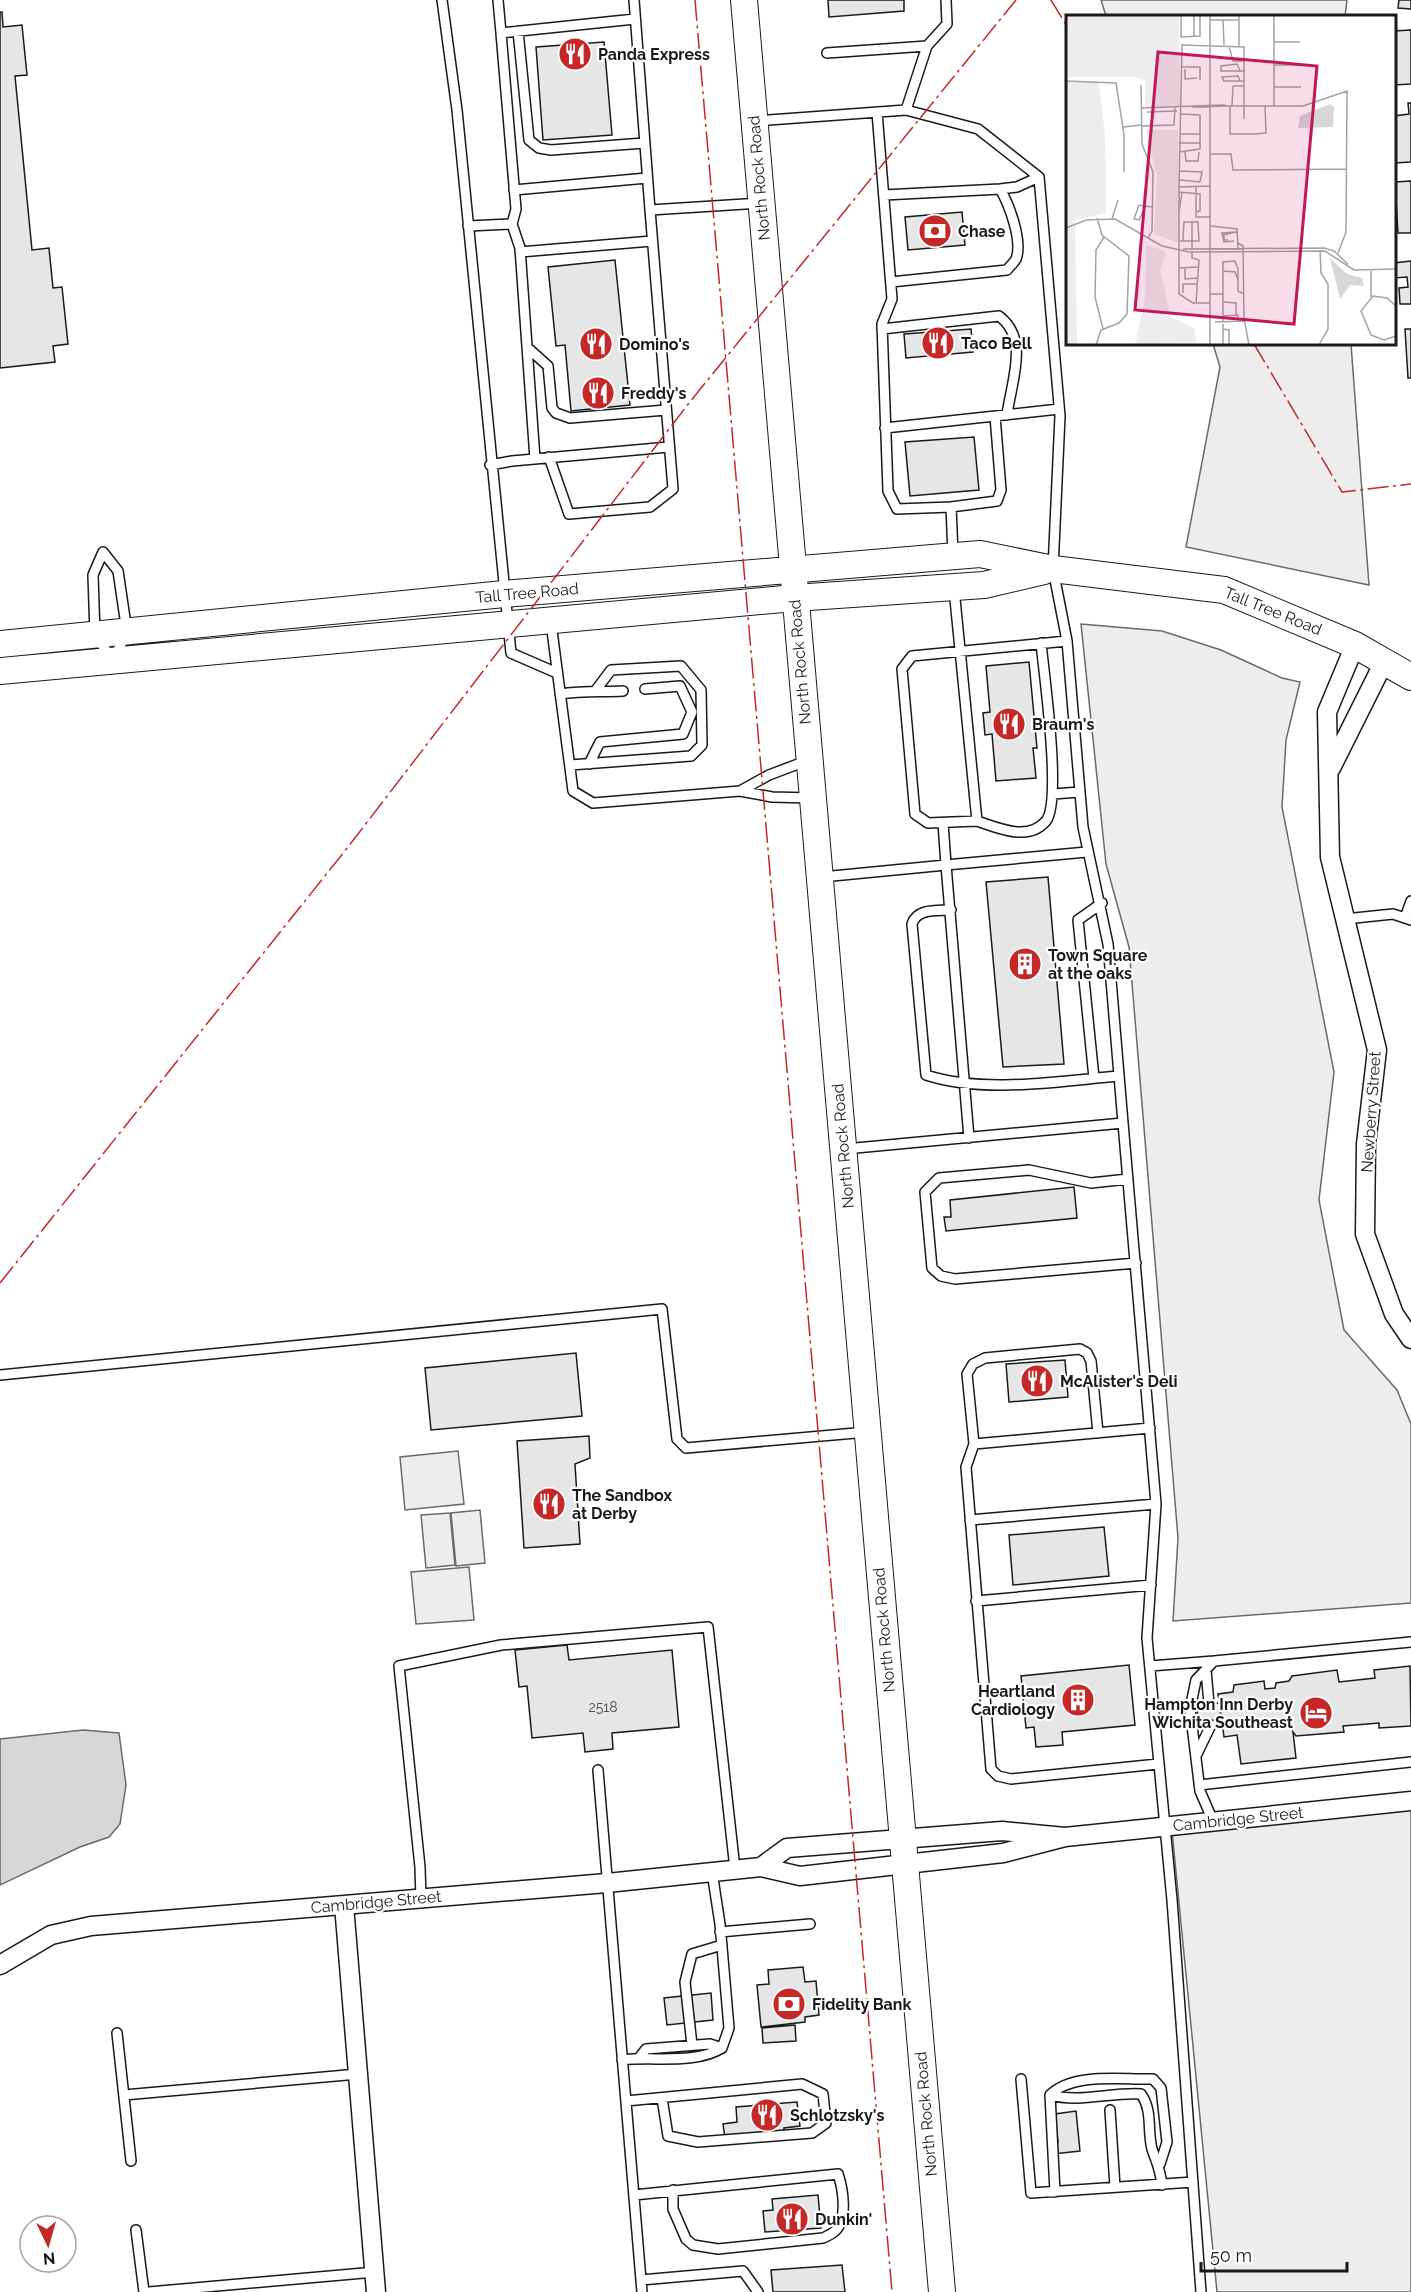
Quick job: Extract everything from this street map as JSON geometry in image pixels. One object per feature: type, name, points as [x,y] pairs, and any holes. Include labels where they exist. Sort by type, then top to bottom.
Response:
[{"type":"street","name":"North Rock Road","points":[[744,0],[902,1850],[942,2292]]},
{"type":"street","name":"Tall Tree Road","points":[[0,644],[504,594],[792,572],[980,554],[1053,569],[1224,590],[1355,645],[1411,677]]},
{"type":"street","name":"Tall Tree Road","points":[[0,671],[794,597],[984,585],[1053,569]]},
{"type":"street","name":"Newberry Street","points":[[1355,645],[1327,712],[1330,857],[1377,1050],[1366,1144],[1365,1234],[1394,1314],[1411,1339]]},
{"type":"street","name":"Newberry Street","points":[[1329,772],[1384,662]]},
{"type":"street","name":"Cambridge Street","points":[[761,1867],[787,1848],[1003,1853],[1065,1837],[1411,1801]]},
{"type":"street","name":"Cambridge Street","points":[[0,1965],[51,1935],[91,1926],[607,1883],[761,1867],[800,1876],[902,1850]]},
{"type":"street","points":[[344,1905],[376,2292]]},
{"type":"lane","points":[[442,0],[456,100],[490,465],[511,653],[557,673]]},
{"type":"lane","points":[[498,0],[516,209],[512,224],[520,252],[535,459]]},
{"type":"lane","points":[[549,457],[569,514],[650,507],[673,489],[634,0]]},
{"type":"lane","points":[[906,110],[927,46],[947,24],[946,0]]},
{"type":"lane","points":[[501,33],[635,19]]},
{"type":"lane","points":[[518,31],[529,140],[539,148],[551,150],[644,143]]},
{"type":"lane","points":[[826,53],[927,46]]},
{"type":"lane","points":[[754,121],[906,110],[978,129],[1039,177],[1059,409],[1053,569],[1067,641],[1087,852],[1101,903],[1108,944],[1136,1263],[1156,1504],[1147,1638],[1194,2182],[1201,2292]]},
{"type":"lane","points":[[877,112],[892,299],[882,329],[888,491],[897,509],[951,507],[998,501],[1001,490],[995,416]]},
{"type":"lane","points":[[884,195],[1000,189],[1017,187],[1039,177]]},
{"type":"lane","points":[[514,190],[647,178]]},
{"type":"lane","points":[[891,282],[1007,270],[1017,258],[1016,232],[1010,207],[1000,189]]},
{"type":"lane","points":[[650,210],[761,203]]},
{"type":"lane","points":[[468,226],[512,224]]},
{"type":"lane","points":[[520,252],[652,241]]},
{"type":"lane","points":[[882,329],[999,315],[1009,323],[1015,333],[1018,354],[1007,415]]},
{"type":"lane","points":[[528,348],[548,366],[552,408],[563,416],[570,418],[666,410]]},
{"type":"lane","points":[[885,428],[1059,409]]},
{"type":"lane","points":[[490,465],[549,457],[669,447]]},
{"type":"lane","points":[[951,507],[954,556]]},
{"type":"lane","points":[[103,552],[118,571],[127,632],[114,660],[95,635],[93,575],[103,552]]},
{"type":"lane","points":[[954,586],[977,820]]},
{"type":"lane","points":[[550,621],[573,791],[593,803],[741,792],[772,797],[812,798]]},
{"type":"lane","points":[[1041,643],[1053,794],[1052,812],[1045,822],[1034,829],[1011,832],[977,820],[928,823],[915,814],[902,669],[912,656],[1041,643],[1067,641]]},
{"type":"lane","points":[[570,765],[691,756],[702,745],[701,690],[681,666],[611,670],[596,690]]},
{"type":"lane","points":[[589,764],[600,742],[683,734],[692,712],[681,686],[645,689]]},
{"type":"lane","points":[[560,694],[596,690],[623,691]]},
{"type":"lane","points":[[741,792],[769,775],[809,760]]},
{"type":"lane","points":[[1053,794],[1080,792]]},
{"type":"lane","points":[[943,822],[969,1138]]},
{"type":"lane","points":[[819,877],[1087,852]]},
{"type":"lane","points":[[1345,919],[1393,914],[1408,919],[1411,902]]},
{"type":"lane","points":[[1094,1078],[1078,920],[1101,903]]},
{"type":"lane","points":[[951,910],[921,912],[914,918],[912,924],[926,1075],[1009,1085],[1119,1076]]},
{"type":"lane","points":[[843,1149],[1123,1123]]},
{"type":"lane","points":[[1128,1179],[1091,1183],[1029,1170],[939,1178],[925,1192],[932,1268],[941,1276],[955,1279],[1136,1263]]},
{"type":"lane","points":[[0,1375],[662,1309],[676,1439],[686,1448],[867,1432]]},
{"type":"lane","points":[[1098,1433],[1091,1361],[1087,1353],[1080,1349],[985,1358],[972,1364],[967,1374],[974,1444],[966,1467],[991,1769],[998,1776],[1011,1779],[1158,1764]]},
{"type":"lane","points":[[974,1444],[1150,1428]]},
{"type":"lane","points":[[970,1520],[1156,1504]]},
{"type":"lane","points":[[976,1601],[1150,1585]]},
{"type":"lane","points":[[421,1899],[419,1848],[399,1666],[448,1658],[501,1645],[708,1627],[735,1869]]},
{"type":"lane","points":[[1150,1666],[1411,1642]]},
{"type":"lane","points":[[1213,1821],[1199,1785],[1190,1709],[1196,1680],[1214,1661]]},
{"type":"lane","points":[[1206,1670],[1209,1704]]},
{"type":"lane","points":[[1196,1756],[1211,1725]]},
{"type":"lane","points":[[1199,1785],[1411,1762]]},
{"type":"lane","points":[[598,1770],[642,2292]]},
{"type":"lane","points":[[622,2060],[639,2058],[651,2060],[711,2054],[722,2048],[729,2028],[722,1945],[712,1872]]},
{"type":"lane","points":[[720,1932],[810,1924]]},
{"type":"lane","points":[[692,2045],[685,1982],[692,1954],[722,1945]]},
{"type":"lane","points":[[117,2033],[131,2161]]},
{"type":"lane","points":[[639,2058],[646,2049],[710,2044],[722,2048]]},
{"type":"lane","points":[[124,2096],[358,2074]]},
{"type":"lane","points":[[1021,2079],[1031,2193],[1194,2182]]},
{"type":"lane","points":[[1054,2192],[1050,2095],[1059,2086],[1086,2081],[1153,2079],[1161,2088],[1167,2142],[1160,2164]]},
{"type":"lane","points":[[626,2101],[802,2084],[823,2094],[826,2123],[812,2133],[698,2142],[683,2140],[668,2136],[662,2098]]},
{"type":"lane","points":[[1050,2095],[1062,2098],[1123,2093],[1141,2094],[1148,2103],[1152,2149],[1160,2164],[1162,2185]]},
{"type":"lane","points":[[1110,2110],[1115,2187]]},
{"type":"lane","points":[[634,2195],[673,2190],[838,2175],[841,2185],[842,2216],[836,2230],[823,2238],[718,2249],[693,2245],[681,2231],[674,2209],[673,2190]]},
{"type":"lane","points":[[136,2230],[144,2292]]},
{"type":"lane","points":[[641,2280],[743,2271],[758,2292]]},
{"type":"lane","points":[[148,2292],[375,2272]]},
{"type":"shaded area","points":[[1101,0],[1347,0],[1345,15],[1106,15]]},
{"type":"shaded area","points":[[1213,345],[1351,345],[1369,585],[1186,547],[1220,367]]},
{"type":"shaded area","points":[[1081,624],[1162,631],[1221,650],[1282,678],[1300,682],[1286,740],[1282,807],[1334,1072],[1319,1200],[1344,1330],[1397,1390],[1411,1424],[1411,1603],[1173,1621],[1178,1538],[1129,947],[1106,864]]},
{"type":"shaded area","points":[[458,1451],[464,1504],[405,1510],[400,1457]]},
{"type":"shaded area","points":[[480,1510],[485,1563],[456,1566],[451,1513]]},
{"type":"shaded area","points":[[450,1513],[455,1565],[426,1568],[421,1515]]},
{"type":"shaded area","points":[[469,1567],[474,1620],[416,1624],[411,1572]]},
{"type":"shaded area","points":[[83,1730],[119,1733],[126,1785],[120,1824],[109,1837],[80,1847],[0,1885],[0,1739]]},
{"type":"shaded area","points":[[1411,1808],[1411,2292],[1217,2292],[1172,1831]]},
{"type":"building","points":[[828,0],[904,0],[904,11],[829,17]]},
{"type":"building","points":[[1399,0],[1411,0],[1411,9],[1398,8]]},
{"type":"building","points":[[0,12],[2,12],[3,27],[22,25],[27,75],[15,76],[32,250],[49,248],[53,288],[62,287],[68,344],[53,346],[55,362],[0,368]]},
{"type":"building","points":[[1411,30],[1411,84],[1396,85],[1396,31]]},
{"type":"building","points":[[604,42],[612,135],[543,140],[536,47]]},
{"type":"building","points":[[1408,103],[1411,103],[1411,162],[1396,163],[1396,116],[1409,114]]},
{"type":"building","points":[[1411,181],[1411,233],[1398,233],[1396,182]]},
{"type":"building","name":"Chase","points":[[962,212],[965,245],[908,250],[905,217]]},
{"type":"building","points":[[615,260],[630,405],[571,411],[565,345],[556,346],[548,267]]},
{"type":"building","points":[[1411,261],[1411,304],[1400,304],[1399,288],[1408,287],[1407,277],[1396,278],[1396,263]]},
{"type":"building","name":"Taco Bell","points":[[971,329],[973,352],[906,358],[904,334]]},
{"type":"building","points":[[1405,329],[1411,329],[1411,378],[1408,378]]},
{"type":"building","points":[[974,437],[979,490],[910,496],[905,442]]},
{"type":"building","name":"Braum's","points":[[1029,662],[1037,748],[1033,748],[1036,778],[996,781],[992,734],[985,735],[983,713],[990,712],[986,666]]},
{"type":"building","name":"Town Square at the oaks","points":[[1048,877],[1064,1064],[1003,1067],[986,882]]},
{"type":"building","points":[[1074,1187],[1077,1218],[946,1231],[944,1217],[951,1217],[950,1200]]},
{"type":"building","points":[[576,1353],[582,1416],[431,1430],[425,1368]]},
{"type":"building","name":"McAlister's Deli","points":[[1065,1360],[1068,1397],[1009,1402],[1006,1364]]},
{"type":"building","name":"The Sandbox at Derby","points":[[589,1436],[590,1458],[575,1464],[580,1544],[524,1548],[517,1441]]},
{"type":"building","points":[[1104,1527],[1109,1576],[1013,1585],[1009,1535]]},
{"type":"building","points":[[567,1645],[569,1660],[672,1650],[679,1727],[612,1733],[613,1749],[585,1752],[583,1733],[532,1738],[527,1686],[519,1687],[515,1650]]},
{"type":"building","name":"Heartland Cardiology","points":[[1129,1665],[1135,1725],[1062,1732],[1063,1745],[1036,1747],[1034,1727],[1026,1728],[1021,1676]]},
{"type":"building","name":"Hampton Inn Derby Wichita Southeast","points":[[1410,1666],[1411,1726],[1379,1728],[1379,1723],[1343,1726],[1344,1732],[1296,1736],[1293,1732],[1296,1758],[1241,1764],[1237,1735],[1224,1737],[1218,1694],[1233,1692],[1234,1685],[1264,1681],[1265,1689],[1275,1688],[1276,1683],[1289,1681],[1292,1676],[1337,1670],[1339,1682],[1375,1678],[1374,1670]]},
{"type":"building","points":[[1219,1703],[1222,1723],[1198,1726],[1197,1705]]},
{"type":"building","points":[[803,1967],[805,1982],[816,1981],[819,2015],[805,2017],[805,2022],[761,2027],[757,1985],[769,1984],[768,1970]]},
{"type":"building","points":[[711,1993],[713,2020],[667,2025],[664,1998]]},
{"type":"building","points":[[795,2025],[796,2041],[763,2043],[762,2028]]},
{"type":"building","name":"Schlotzsky's","points":[[797,2102],[800,2126],[784,2128],[784,2132],[725,2138],[723,2124],[737,2122],[736,2107]]},
{"type":"building","points":[[1076,2111],[1080,2151],[1053,2154],[1052,2143],[1058,2142],[1055,2114]]},
{"type":"building","name":"Dunkin'","points":[[818,2195],[821,2228],[765,2232],[763,2211],[773,2210],[772,2199]]},
{"type":"building","points":[[842,2265],[845,2292],[773,2292],[771,2270]]},
{"type":"power","points":[[695,0],[892,2292]]},
{"type":"power","points":[[0,1283],[348,847],[689,403],[1016,0]]},
{"type":"power","points":[[1051,0],[1066,25]]},
{"type":"power","points":[[1255,345],[1342,492],[1411,484]]},
{"type":"place","name":"Panda Express","points":[[575,54]]},
{"type":"place","name":"Chase","points":[[935,231]]},
{"type":"place","name":"Taco Bell","points":[[938,343]]},
{"type":"place","name":"Domino's","points":[[596,344]]},
{"type":"place","name":"Freddy's","points":[[598,393]]},
{"type":"place","name":"Braum's","points":[[1009,724]]},
{"type":"place","name":"Town Square at the oaks","points":[[1025,964]]},
{"type":"place","name":"McAlister's Deli","points":[[1037,1381]]},
{"type":"place","name":"The Sandbox at Derby","points":[[549,1504]]},
{"type":"place","name":"Heartland Cardiology","points":[[1078,1700]]},
{"type":"place","name":"Hampton Inn Derby Wichita Southeast","points":[[1316,1713]]},
{"type":"place","name":"Fidelity Bank","points":[[789,2004]]},
{"type":"place","name":"Schlotzsky's","points":[[767,2115]]},
{"type":"place","name":"Dunkin'","points":[[792,2219]]}]
